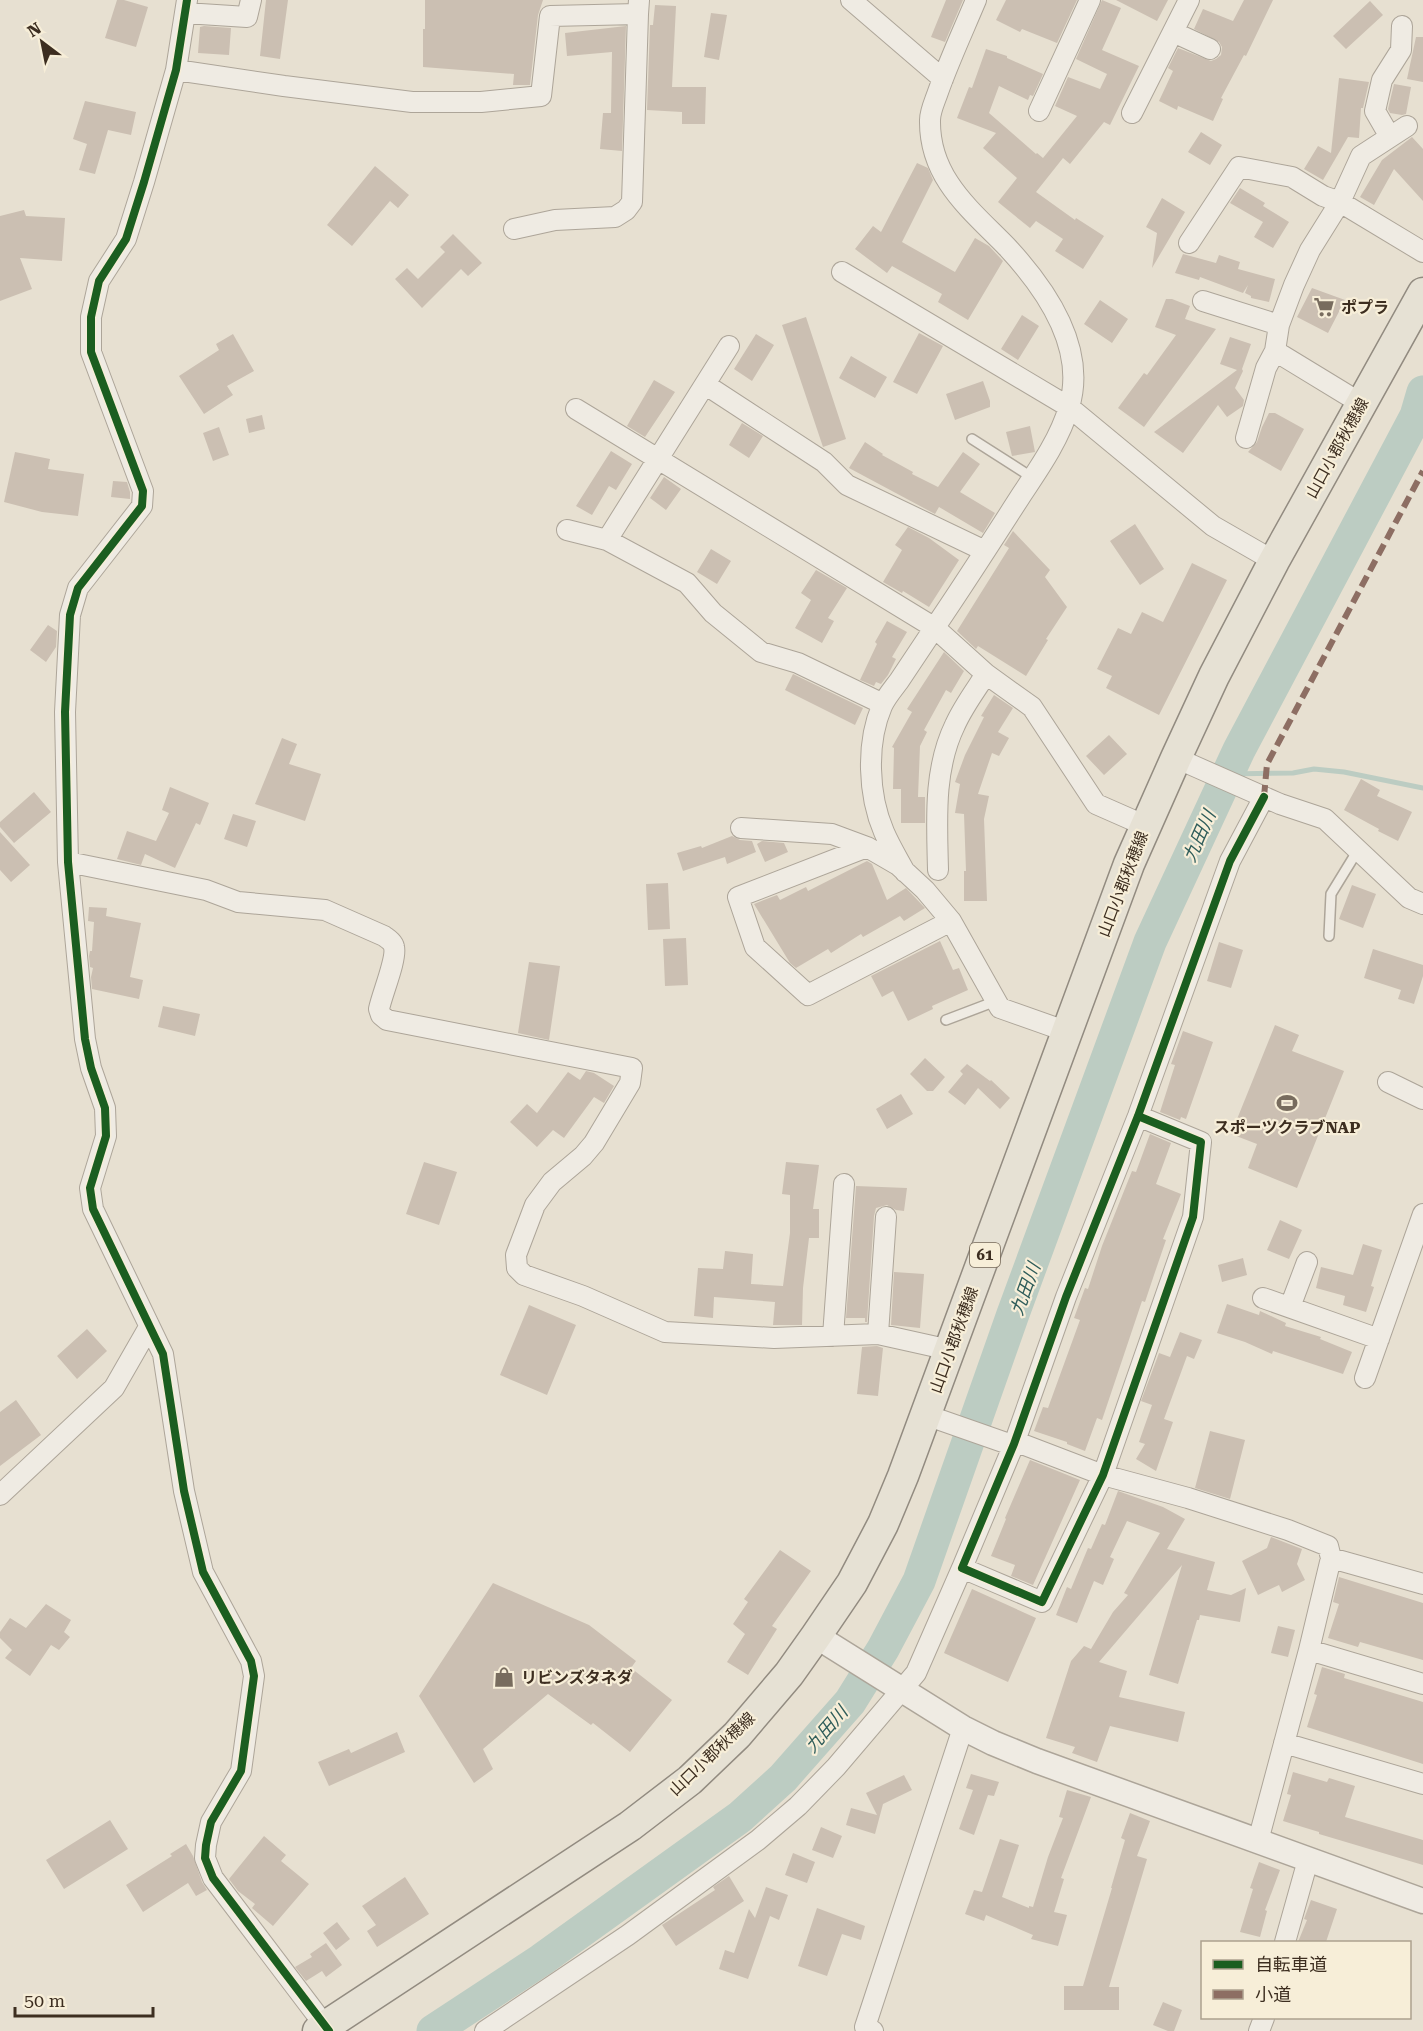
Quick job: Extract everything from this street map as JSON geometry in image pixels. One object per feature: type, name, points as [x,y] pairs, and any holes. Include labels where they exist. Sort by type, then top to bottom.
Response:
[{"type":"main road","name":"山口小郡秋穂線","points":[[324,2029],[630,1826],[690,1780],[737,1735],[789,1674],[829,1643],[852,1582],[936,1419],[950,1350],[1129,864],[1146,826],[1185,762],[1214,676],[1274,561],[1423,293]]},
{"type":"street","points":[[851,0],[943,80]]},
{"type":"street","points":[[905,872],[884,832],[876,809],[872,757],[876,726],[883,704],[1050,451],[1070,407],[1074,376],[1072,353],[1058,318],[1048,301],[1010,250],[962,203],[944,177],[931,147],[929,117],[976,0]]},
{"type":"street","points":[[1040,111],[1090,0]]},
{"type":"street","points":[[1132,113],[1189,0]]},
{"type":"street","points":[[254,11],[186,7],[177,70],[126,239],[99,281],[91,317],[91,352],[143,491],[142,506],[78,588],[70,615],[65,712],[68,862],[85,1039],[91,1068],[105,1108],[106,1136],[90,1188],[93,1209],[163,1354],[184,1491],[203,1572],[251,1661],[254,1676],[241,1770],[211,1822],[205,1858],[213,1878],[324,2029]]},
{"type":"street","points":[[177,70],[412,102],[482,102],[542,96],[550,16],[639,7],[632,202],[626,210],[615,217],[555,220],[514,229]]},
{"type":"street","points":[[1390,137],[1375,111],[1382,80],[1401,50],[1402,26]]},
{"type":"street","points":[[1173,32],[1210,50]]},
{"type":"street","points":[[1245,438],[1266,368],[1275,351],[1279,325],[1310,250],[1340,202],[1361,156],[1407,126]]},
{"type":"street","points":[[1189,243],[1239,167],[1293,177],[1323,196],[1340,202],[1423,252]]},
{"type":"street","points":[[842,272],[1070,407],[1214,526],[1274,561]]},
{"type":"street","points":[[1203,300],[1279,325]]},
{"type":"street","points":[[607,540],[729,346]]},
{"type":"street","points":[[1275,351],[1362,404]]},
{"type":"street","points":[[706,385],[824,462],[847,485],[985,551]]},
{"type":"street","points":[[576,410],[935,628],[986,674],[1032,707],[1095,804],[1146,826]]},
{"type":"street","points":[[567,530],[607,540],[687,583],[713,613],[761,652],[798,663],[883,704]]},
{"type":"street","points":[[938,870],[937,810],[942,757],[955,725],[986,674]]},
{"type":"street","points":[[1185,762],[1258,794],[1324,819],[1409,898],[1423,904]]},
{"type":"street","points":[[485,2031],[628,1935],[758,1840],[798,1806],[836,1767],[900,1689],[916,1673],[962,1568],[1138,1116],[1230,861],[1258,794]]},
{"type":"street","points":[[741,828],[832,834],[867,847],[898,865],[925,890],[951,921],[1000,1008],[1068,1032]]},
{"type":"street","points":[[867,847],[738,897],[754,947],[808,995],[951,921]]},
{"type":"street","points":[[68,862],[206,890],[238,902],[326,910],[384,936],[392,942],[395,948],[393,960],[380,1009],[381,1015],[387,1020],[632,1068],[630,1083],[594,1143],[583,1156],[552,1182],[535,1205],[516,1255],[517,1268],[524,1275],[583,1296],[665,1332],[774,1338],[878,1334],[950,1350]]},
{"type":"street","points":[[1388,1082],[1423,1099]]},
{"type":"street","points":[[962,1568],[1042,1602],[1103,1475],[1193,1217],[1201,1142],[1138,1116]]},
{"type":"street","points":[[833,1336],[844,1184]]},
{"type":"street","points":[[1365,1378],[1423,1215]]},
{"type":"street","points":[[878,1334],[886,1217]]},
{"type":"street","points":[[1290,1307],[1307,1262]]},
{"type":"street","points":[[1263,1298],[1379,1339]]},
{"type":"street","points":[[0,1495],[114,1388],[150,1328]]},
{"type":"street","points":[[936,1419],[1010,1443],[1022,1444],[1103,1475],[1188,1498],[1288,1530],[1328,1546],[1331,1558],[1258,1841]]},
{"type":"street","points":[[1331,1558],[1423,1584]]},
{"type":"street","points":[[829,1643],[963,1728],[993,1743],[1423,1901]]},
{"type":"street","points":[[1309,1650],[1423,1684]]},
{"type":"street","points":[[873,2031],[865,2027],[963,1728]]},
{"type":"street","points":[[1284,1743],[1423,1784]]},
{"type":"street","points":[[1285,1941],[1308,1860]]},
{"type":"lane","points":[[972,440],[1033,478]]},
{"type":"lane","points":[[1329,936],[1331,894],[1358,850]]},
{"type":"lane","points":[[946,1020],[996,1001]]},
{"type":"building","points":[[117,0],[148,7],[136,47],[105,38]]},
{"type":"building","points":[[266,0],[288,0],[280,59],[260,56]]},
{"type":"building","points":[[425,0],[543,0],[538,15],[530,85],[513,85],[514,74],[423,67]]},
{"type":"building","points":[[946,0],[963,0],[945,42],[931,37]]},
{"type":"building","points":[[1006,0],[1077,0],[1057,43],[1022,29],[1020,32],[996,20]]},
{"type":"building","points":[[1102,0],[1121,8],[1102,50],[1139,66],[1110,125],[1104,122],[1070,164],[1063,158],[1036,192],[1075,220],[1076,218],[1104,236],[1083,269],[1055,251],[1063,239],[1036,221],[1030,228],[998,202],[1017,178],[983,148],[996,133],[957,118],[969,87],[972,88],[986,49],[1007,56],[1043,74],[1033,96],[1030,95],[1028,100],[999,86],[989,113],[1043,158],[1077,116],[1055,106],[1068,77],[1100,89],[1107,74],[1076,59]]},
{"type":"building","points":[[1116,0],[1168,0],[1157,21]]},
{"type":"building","points":[[1244,0],[1273,0],[1246,56],[1244,55],[1221,98],[1223,99],[1213,121],[1178,106],[1177,110],[1159,101],[1173,71],[1168,68],[1178,48],[1211,61],[1221,55],[1222,47],[1219,42],[1194,29],[1203,9],[1233,21]]},
{"type":"building","points":[[1370,1],[1383,15],[1346,49],[1333,36]]},
{"type":"building","points":[[655,5],[676,6],[672,87],[706,87],[705,124],[682,124],[682,112],[647,110],[650,25],[653,25]]},
{"type":"building","points":[[711,13],[727,15],[719,60],[704,57]]},
{"type":"building","points":[[626,26],[622,151],[600,149],[603,113],[611,113],[612,52],[567,56],[565,33]]},
{"type":"building","points":[[200,27],[231,28],[229,55],[198,53]]},
{"type":"building","points":[[1416,37],[1423,37],[1423,82],[1407,79]]},
{"type":"building","points":[[1339,78],[1369,82],[1363,108],[1361,108],[1359,138],[1348,137],[1323,180],[1304,169],[1318,146],[1331,153]]},
{"type":"building","points":[[1394,84],[1411,87],[1406,114],[1390,113],[1388,109]]},
{"type":"building","points":[[85,101],[136,112],[131,135],[108,130],[95,174],[79,170],[87,144],[73,139]]},
{"type":"building","points":[[1201,132],[1222,145],[1210,165],[1188,152]]},
{"type":"building","points":[[1412,137],[1423,149],[1423,201],[1394,169],[1374,205],[1360,197],[1382,160]]},
{"type":"building","points":[[917,163],[928,168],[933,180],[902,242],[955,272],[975,238],[989,246],[1003,261],[968,320],[938,302],[942,294],[892,266],[887,273],[855,249],[873,226],[881,232]]},
{"type":"building","points":[[375,166],[409,195],[398,208],[390,201],[352,246],[327,225]]},
{"type":"building","points":[[1240,188],[1265,203],[1263,206],[1289,222],[1273,248],[1254,237],[1263,222],[1230,203]]},
{"type":"building","points":[[1162,198],[1185,212],[1152,268],[1157,233],[1146,227]]},
{"type":"building","points":[[24,210],[26,216],[65,218],[62,261],[20,258],[32,289],[0,301],[0,216]]},
{"type":"building","points":[[453,234],[482,263],[468,276],[461,269],[422,308],[395,279],[407,268],[418,279],[445,252],[440,247]]},
{"type":"building","points":[[1183,254],[1216,263],[1219,255],[1240,262],[1238,269],[1275,279],[1269,302],[1251,298],[1245,293],[1248,285],[1243,293],[1200,277],[1199,280],[1175,273]]},
{"type":"building","points":[[1312,288],[1345,300],[1328,333],[1297,317]]},
{"type":"building","points":[[1166,299],[1190,306],[1185,319],[1216,329],[1144,427],[1118,408],[1144,373],[1147,375],[1176,335],[1155,327]]},
{"type":"building","points":[[1100,300],[1128,319],[1112,343],[1084,324]]},
{"type":"building","points":[[1022,315],[1039,326],[1018,360],[1001,349]]},
{"type":"building","points":[[806,317],[846,439],[823,447],[782,325]]},
{"type":"building","points":[[919,333],[943,346],[917,394],[893,382]]},
{"type":"building","points":[[233,334],[254,371],[227,386],[233,395],[204,414],[179,376],[219,350],[216,344]]},
{"type":"building","points":[[756,334],[774,345],[752,381],[734,369]]},
{"type":"building","points":[[1230,337],[1251,344],[1235,388],[1244,400],[1243,406],[1227,417],[1218,405],[1183,453],[1154,432],[1237,370],[1220,364]]},
{"type":"building","points":[[851,356],[887,377],[875,398],[839,378]]},
{"type":"building","points":[[654,380],[675,392],[645,437],[627,426]]},
{"type":"building","points":[[983,381],[990,407],[955,420],[946,394]]},
{"type":"building","points":[[1269,413],[1275,413],[1304,429],[1281,471],[1248,452],[1257,442]]},
{"type":"building","points":[[262,415],[265,429],[249,433],[246,419]]},
{"type":"building","points":[[742,423],[763,436],[749,458],[729,445]]},
{"type":"building","points":[[1030,426],[1035,452],[1012,456],[1006,432]]},
{"type":"building","points":[[219,427],[229,455],[213,461],[203,433]]},
{"type":"building","points":[[865,442],[882,455],[913,472],[912,474],[938,487],[963,452],[980,464],[960,492],[995,513],[983,533],[939,507],[935,514],[849,468]]},
{"type":"building","points":[[611,451],[632,464],[616,490],[609,486],[592,515],[576,506]]},
{"type":"building","points":[[15,452],[50,459],[48,469],[84,474],[78,516],[42,512],[4,502]]},
{"type":"building","points":[[664,477],[681,489],[666,510],[650,498]]},
{"type":"building","points":[[113,481],[127,482],[130,499],[111,497]]},
{"type":"building","points":[[1135,524],[1164,569],[1140,585],[1110,541]]},
{"type":"building","points":[[908,527],[929,538],[959,560],[929,607],[883,582],[902,550],[895,545]]},
{"type":"building","points":[[1013,531],[1050,570],[1045,577],[1067,607],[1026,676],[978,646],[976,649],[957,631],[1009,548],[1004,545]]},
{"type":"building","points":[[711,549],[731,561],[717,584],[697,572]]},
{"type":"building","points":[[1192,563],[1227,580],[1159,715],[1106,688],[1112,676],[1097,669],[1118,628],[1131,634],[1142,612],[1163,622]]},
{"type":"building","points":[[816,570],[847,588],[828,618],[834,621],[822,643],[795,628],[811,600],[801,593]]},
{"type":"building","points":[[887,621],[907,632],[892,657],[896,659],[888,675],[881,684],[876,682],[874,686],[860,680],[877,644],[875,642]]},
{"type":"building","points":[[48,625],[57,631],[56,647],[46,662],[30,650]]},
{"type":"building","points":[[944,652],[964,671],[951,693],[946,690],[924,730],[927,732],[920,746],[918,797],[925,797],[925,823],[901,823],[901,789],[893,789],[894,748],[892,747],[912,712],[907,709]]},
{"type":"building","points":[[793,674],[863,708],[855,725],[785,690]]},
{"type":"building","points":[[994,695],[1013,708],[998,732],[1009,738],[999,756],[992,753],[978,794],[989,796],[984,819],[987,901],[964,901],[964,871],[966,871],[964,814],[955,813],[960,784],[955,782],[965,755],[984,717],[981,716]]},
{"type":"building","points":[[1109,735],[1127,754],[1104,775],[1086,756]]},
{"type":"building","points":[[282,738],[297,744],[289,764],[321,774],[305,821],[255,804]]},
{"type":"building","points":[[1361,779],[1380,790],[1377,796],[1412,812],[1398,841],[1344,810]]},
{"type":"building","points":[[170,787],[209,803],[200,825],[196,823],[175,868],[145,854],[141,865],[117,859],[127,831],[156,841],[169,813],[162,810]]},
{"type":"building","points":[[34,792],[51,812],[14,843],[0,827],[0,822]]},
{"type":"building","points":[[233,814],[256,821],[247,847],[224,839]]},
{"type":"building","points":[[0,832],[30,865],[11,882],[0,870]]},
{"type":"building","points":[[732,836],[740,840],[752,841],[756,852],[727,864],[725,857],[683,871],[677,853],[701,846],[702,848]]},
{"type":"building","points":[[762,841],[784,843],[788,852],[765,862],[757,844]]},
{"type":"building","points":[[867,861],[872,864],[887,900],[906,888],[925,908],[904,921],[900,916],[863,937],[861,934],[831,953],[828,949],[796,968],[790,963],[754,904],[777,895],[780,900],[806,887],[808,891]]},
{"type":"building","points":[[668,883],[670,929],[648,930],[646,884]]},
{"type":"building","points":[[1352,885],[1376,894],[1363,928],[1339,919]]},
{"type":"building","points":[[89,907],[107,908],[106,916],[141,923],[130,977],[143,980],[139,999],[92,989],[93,968],[90,967],[89,956],[92,951],[94,922],[88,921]]},
{"type":"building","points":[[686,938],[688,985],[665,986],[663,939]]},
{"type":"building","points":[[940,941],[953,970],[959,968],[968,990],[932,1006],[933,1009],[908,1021],[893,991],[882,997],[871,976]]},
{"type":"building","points":[[1219,942],[1243,950],[1231,988],[1207,981]]},
{"type":"building","points":[[1373,949],[1423,965],[1423,976],[1414,1004],[1398,999],[1401,990],[1364,978]]},
{"type":"building","points":[[529,962],[560,966],[549,1040],[518,1033]]},
{"type":"building","points":[[163,1006],[200,1014],[195,1036],[158,1027]]},
{"type":"building","name":"スポーツクラブNAP","points":[[1275,1025],[1299,1035],[1292,1051],[1344,1071],[1297,1188],[1248,1168],[1257,1144],[1231,1134]]},
{"type":"building","points":[[1183,1031],[1213,1042],[1186,1119],[1181,1117],[1180,1120],[1160,1112],[1175,1065],[1171,1064]]},
{"type":"building","points":[[925,1058],[945,1077],[933,1091],[927,1091],[910,1074]]},
{"type":"building","points":[[967,1064],[991,1080],[1010,1098],[1000,1109],[978,1088],[965,1105],[948,1092],[963,1074],[960,1071]]},
{"type":"building","points":[[586,1071],[594,1073],[614,1086],[604,1103],[594,1097],[564,1138],[553,1130],[537,1147],[510,1122],[527,1104],[537,1113],[568,1072],[580,1080]]},
{"type":"building","points":[[901,1094],[913,1114],[887,1129],[876,1109]]},
{"type":"building","points":[[1150,1134],[1171,1143],[1156,1184],[1181,1194],[1163,1239],[1166,1240],[1145,1302],[1142,1301],[1102,1420],[1097,1418],[1085,1451],[1067,1442],[1034,1431],[1043,1407],[1048,1408],[1080,1320],[1074,1318],[1085,1288],[1088,1289],[1102,1246],[1132,1171],[1136,1172]]},
{"type":"building","points":[[424,1162],[457,1172],[439,1225],[406,1214]]},
{"type":"building","points":[[786,1162],[819,1165],[813,1209],[819,1209],[819,1238],[809,1238],[803,1288],[802,1325],[773,1325],[775,1302],[714,1297],[713,1318],[694,1316],[698,1268],[723,1269],[725,1251],[753,1254],[751,1284],[783,1286],[790,1233],[790,1195],[782,1194]]},
{"type":"building","points":[[856,1186],[907,1188],[904,1211],[887,1205],[876,1208],[867,1322],[865,1318],[846,1318]]},
{"type":"building","points":[[1280,1220],[1302,1230],[1289,1259],[1267,1250]]},
{"type":"building","points":[[1363,1244],[1382,1250],[1366,1312],[1343,1305],[1345,1296],[1316,1288],[1321,1267],[1353,1275]]},
{"type":"building","points":[[1243,1258],[1247,1275],[1222,1282],[1218,1265]]},
{"type":"building","points":[[894,1272],[924,1274],[920,1328],[891,1325]]},
{"type":"building","points":[[1227,1304],[1259,1315],[1260,1311],[1286,1323],[1285,1326],[1321,1337],[1320,1339],[1352,1352],[1343,1374],[1273,1351],[1272,1354],[1217,1333]]},
{"type":"building","points":[[529,1305],[576,1325],[547,1395],[500,1375]]},
{"type":"building","points":[[87,1329],[107,1351],[77,1379],[57,1356]]},
{"type":"building","points":[[1180,1332],[1202,1340],[1194,1359],[1187,1356],[1164,1419],[1173,1422],[1156,1471],[1136,1459],[1145,1444],[1139,1442],[1152,1405],[1141,1401],[1159,1353],[1170,1357]]},
{"type":"building","points":[[862,1347],[883,1348],[878,1396],[857,1394]]},
{"type":"building","points":[[16,1400],[41,1435],[0,1466],[0,1412]]},
{"type":"building","points":[[1210,1431],[1245,1440],[1230,1499],[1195,1488]]},
{"type":"building","points":[[1030,1460],[1080,1480],[1033,1585],[1011,1576],[1015,1565],[991,1556]]},
{"type":"building","points":[[1118,1491],[1163,1507],[1185,1519],[1167,1549],[1215,1562],[1207,1590],[1231,1595],[1246,1588],[1240,1622],[1200,1615],[1178,1684],[1149,1675],[1182,1565],[1099,1662],[1127,1671],[1119,1697],[1185,1712],[1178,1742],[1110,1726],[1097,1762],[1072,1753],[1075,1747],[1046,1738],[1071,1661],[1084,1646],[1091,1649],[1113,1612],[1128,1595],[1124,1593],[1160,1533],[1127,1521],[1110,1557],[1114,1559],[1103,1585],[1094,1581],[1077,1623],[1056,1615],[1067,1587],[1071,1589],[1088,1548],[1091,1549],[1102,1524],[1105,1525]]},
{"type":"building","points":[[1271,1537],[1302,1549],[1297,1564],[1305,1580],[1282,1592],[1279,1585],[1258,1595],[1242,1561],[1267,1548]]},
{"type":"building","points":[[780,1550],[811,1571],[772,1626],[777,1629],[748,1675],[727,1662],[745,1634],[733,1624],[748,1602],[744,1599]]},
{"type":"building","points":[[1339,1577],[1423,1603],[1423,1660],[1360,1642],[1358,1647],[1328,1638],[1339,1604],[1333,1602]]},
{"type":"building","points":[[493,1583],[589,1625],[636,1661],[631,1668],[672,1700],[630,1752],[593,1723],[591,1725],[548,1694],[483,1749],[493,1769],[474,1783],[419,1696]]},
{"type":"building","points":[[972,1589],[1036,1618],[1008,1682],[944,1653]]},
{"type":"building","points":[[46,1604],[71,1620],[64,1632],[70,1637],[59,1650],[51,1645],[30,1676],[5,1658],[12,1650],[0,1638],[0,1632],[10,1618],[26,1628]]},
{"type":"building","points":[[1278,1626],[1295,1630],[1288,1657],[1271,1653]]},
{"type":"building","points":[[1322,1667],[1345,1674],[1344,1678],[1423,1702],[1423,1764],[1307,1727],[1317,1695],[1314,1694]]},
{"type":"building","points":[[397,1732],[405,1752],[329,1786],[318,1762],[349,1749],[351,1753]]},
{"type":"building","points":[[1293,1772],[1327,1782],[1329,1778],[1355,1786],[1345,1817],[1423,1840],[1423,1865],[1283,1821],[1291,1795],[1287,1794]]},
{"type":"building","points":[[971,1774],[999,1782],[994,1796],[988,1795],[974,1835],[959,1829],[973,1790],[966,1788]]},
{"type":"building","points":[[904,1775],[912,1790],[883,1804],[875,1834],[846,1825],[851,1808],[877,1815],[866,1793]]},
{"type":"building","points":[[1067,1790],[1091,1797],[1061,1878],[1064,1879],[1054,1912],[1067,1915],[1058,1946],[1031,1939],[1033,1935],[986,1915],[984,1921],[965,1914],[974,1890],[982,1892],[1000,1839],[1019,1845],[1002,1897],[1029,1908],[1029,1906],[1033,1907],[1063,1818],[1059,1817]]},
{"type":"building","points":[[1130,1813],[1150,1821],[1137,1856],[1147,1859],[1109,1987],[1119,1987],[1119,2010],[1064,2010],[1064,1986],[1083,1986],[1112,1888],[1125,1840],[1121,1838]]},
{"type":"building","points":[[110,1820],[128,1849],[64,1889],[46,1860]]},
{"type":"building","points":[[821,1827],[842,1836],[833,1858],[812,1850]]},
{"type":"building","points":[[264,1836],[286,1855],[281,1861],[309,1884],[273,1926],[252,1908],[255,1904],[238,1891],[229,1879]]},
{"type":"building","points":[[186,1844],[207,1890],[196,1896],[188,1883],[143,1912],[126,1885],[172,1856],[170,1854]]},
{"type":"building","points":[[793,1853],[815,1862],[807,1883],[785,1875]]},
{"type":"building","points":[[1259,1862],[1280,1870],[1265,1910],[1267,1911],[1260,1937],[1240,1932],[1253,1889],[1250,1888]]},
{"type":"building","points":[[729,1876],[744,1901],[676,1946],[662,1925],[715,1890],[713,1887]]},
{"type":"building","points":[[405,1877],[429,1914],[377,1947],[367,1931],[376,1925],[362,1906]]},
{"type":"building","points":[[766,1887],[788,1895],[779,1920],[770,1916],[748,1979],[719,1969],[725,1950],[734,1953],[749,1909],[755,1918]]},
{"type":"building","points":[[1311,1900],[1337,1909],[1326,1941],[1298,1941],[1307,1920],[1304,1919]]},
{"type":"building","points":[[817,1908],[865,1926],[861,1940],[842,1934],[827,1976],[798,1966]]},
{"type":"building","points":[[337,1922],[350,1939],[336,1950],[323,1933]]},
{"type":"building","points":[[326,1943],[342,1965],[326,1977],[322,1971],[306,1981],[295,1967],[312,1957],[310,1954]]},
{"type":"building","points":[[1163,2002],[1182,2010],[1174,2031],[1153,2025]]},
{"type":"waterway","name":"九田川","points":[[433,2031],[541,1960],[740,1817],[783,1778],[850,1702],[883,1649],[919,1581],[1013,1314],[1150,942],[1239,750],[1416,416],[1423,392]]},
{"type":"waterway","points":[[1229,774],[1293,773],[1314,769],[1344,772],[1423,788]]},
{"type":"marked path","points":[[1264,797],[1267,764],[1423,471]]},
{"type":"cycle path","points":[[187,0],[176,70],[144,182],[126,239],[99,281],[91,317],[91,352],[143,491],[142,506],[78,588],[70,615],[65,712],[68,862],[85,1039],[91,1068],[105,1108],[106,1136],[90,1188],[93,1209],[163,1354],[184,1491],[203,1572],[251,1661],[254,1676],[241,1771],[211,1822],[205,1858],[213,1878],[329,2031]]},
{"type":"cycle path","points":[[1138,1116],[1201,1142],[1193,1217],[1103,1475],[1042,1602],[962,1568],[1014,1444],[1066,1297],[1138,1116],[1230,861],[1264,797]]},
{"type":"place","name":"ポプラ","points":[[1324,307]]},
{"type":"place","name":"スポーツクラブNAP","points":[[1287,1103]]},
{"type":"place","name":"リビンズタネダ","points":[[504,1677]]}]
